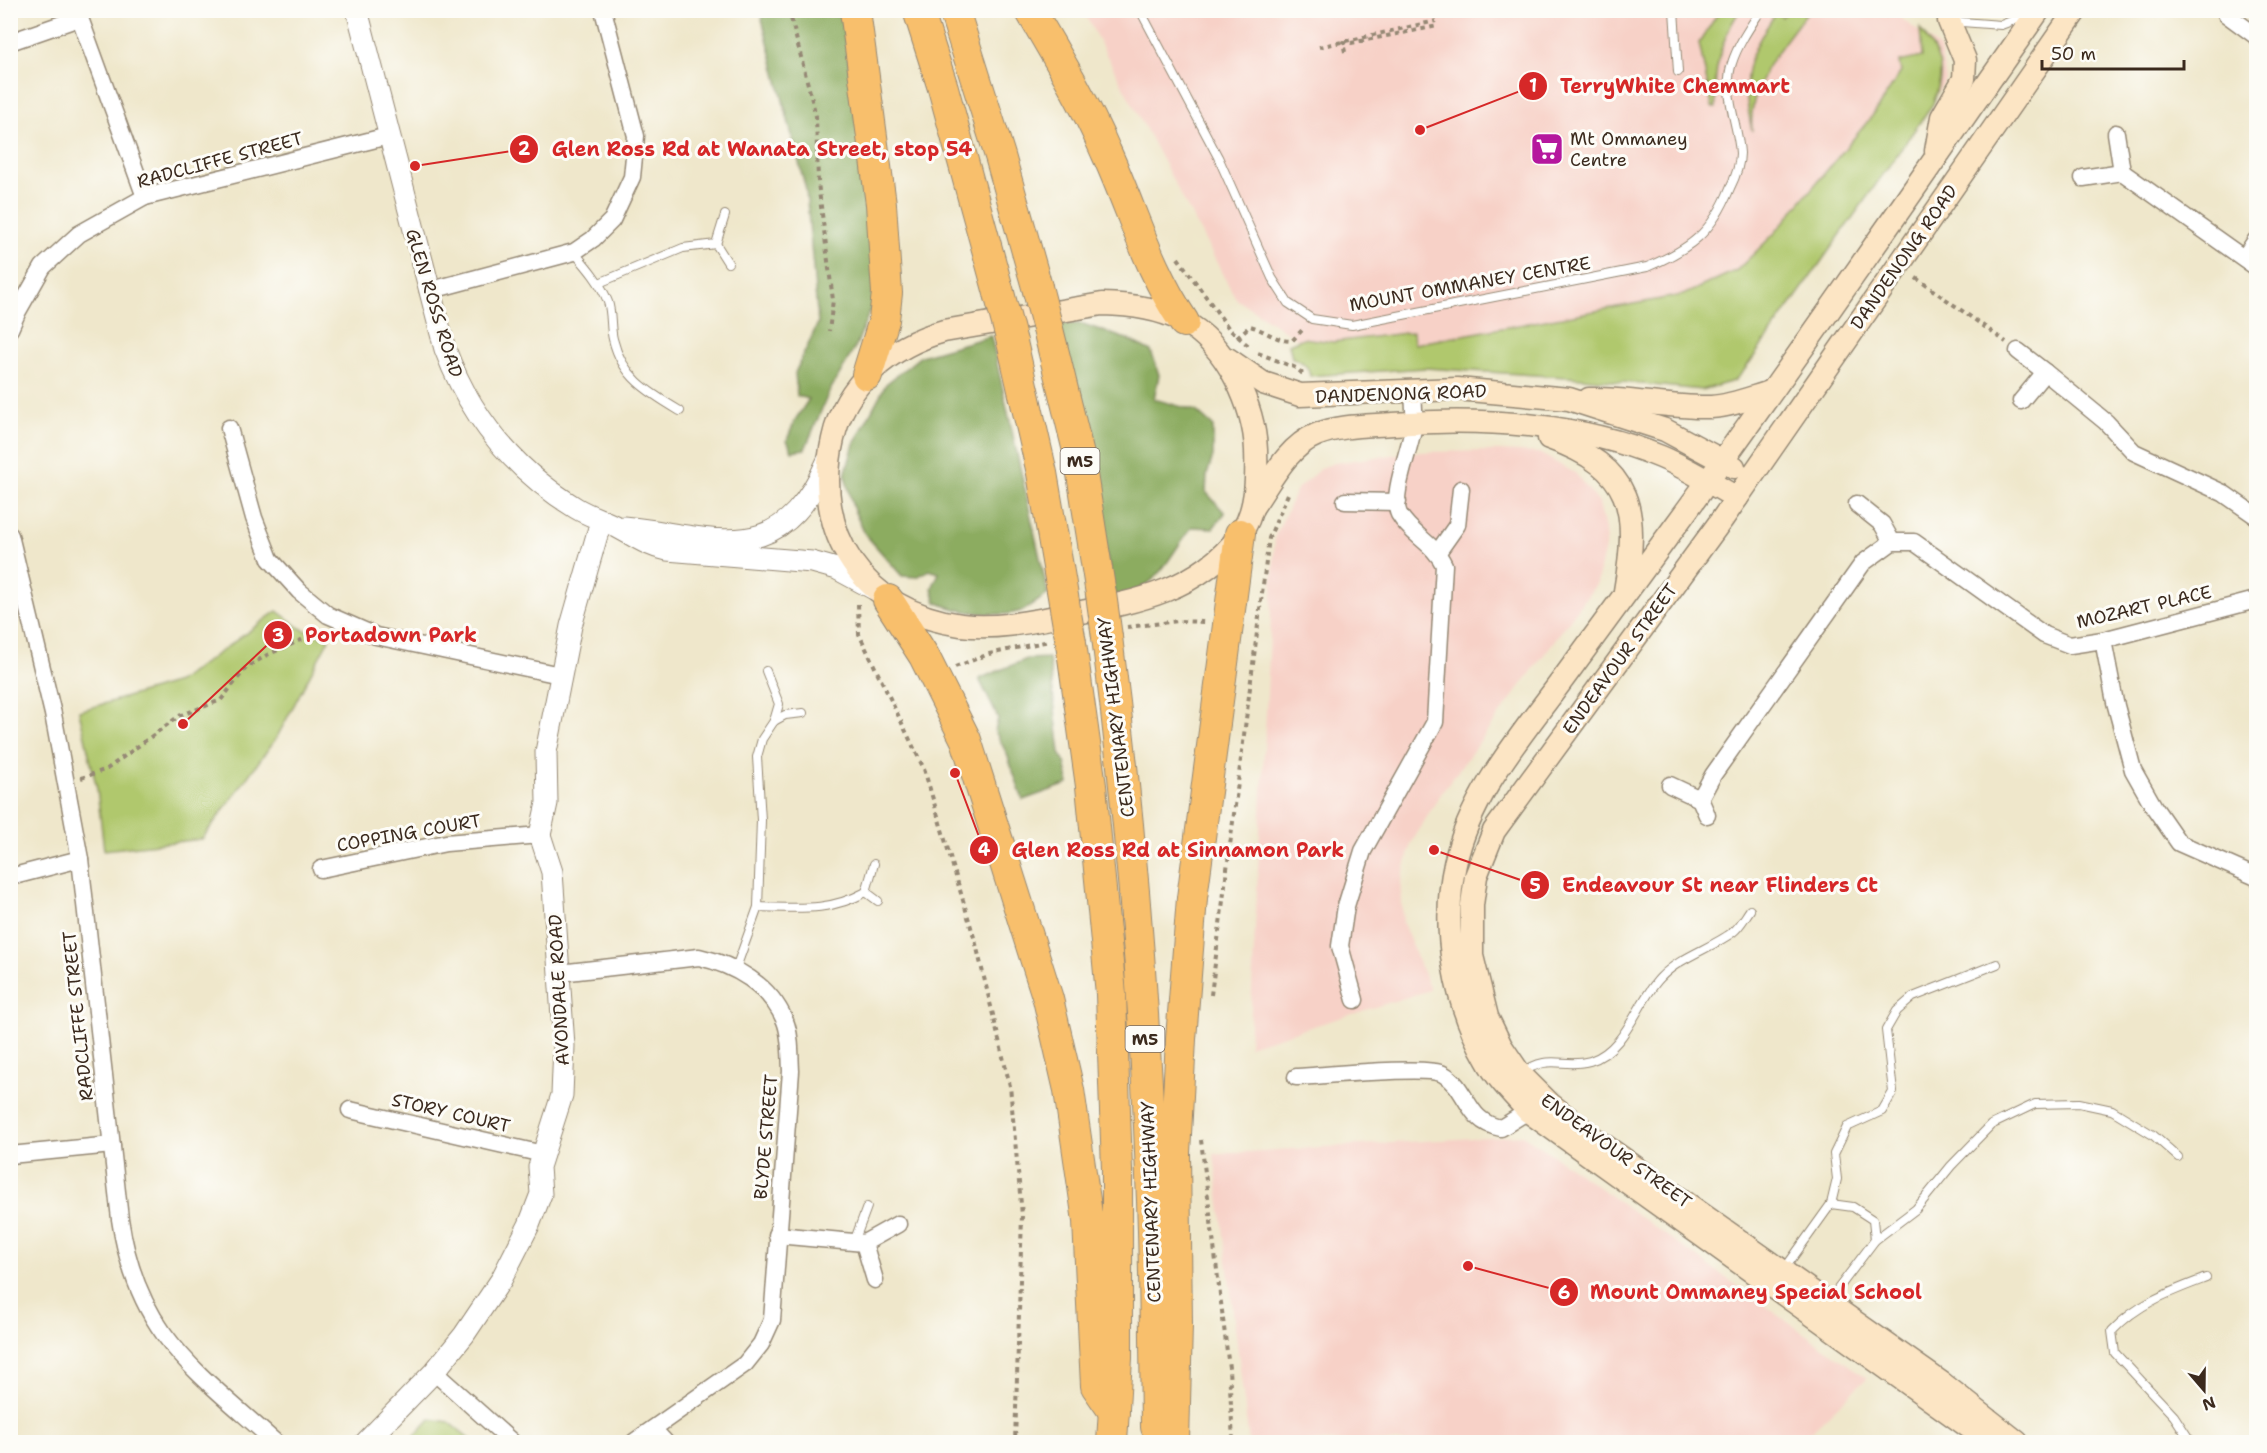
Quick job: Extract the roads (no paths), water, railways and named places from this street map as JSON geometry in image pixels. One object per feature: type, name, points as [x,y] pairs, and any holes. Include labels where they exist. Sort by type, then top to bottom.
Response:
[{"type":"highway","points":[[855,10],[877,170],[886,274],[884,321],[867,375]]},
{"type":"highway","name":"CENTENARY HIGHWAY","points":[[918,10],[943,88],[1012,342],[1042,473],[1071,643],[1090,786],[1111,994],[1117,1170],[1117,1358],[1112,1443]]},
{"type":"highway","name":"CENTENARY HIGHWAY","points":[[954,10],[1000,156],[1048,329],[1079,456],[1101,594],[1131,849],[1146,1065],[1153,1203],[1156,1443]]},
{"type":"highway","points":[[1030,10],[1106,150],[1154,274],[1184,322]]},
{"type":"highway","points":[[1174,1443],[1177,1324],[1175,1153],[1180,1040],[1192,898],[1240,534]]},
{"type":"highway","points":[[872,601],[924,656],[966,740],[1051,1009],[1070,1090],[1088,1221],[1096,1386],[1114,1412]]},
{"type":"main road","name":"DANDENONG ROAD","points":[[1705,484],[2039,10]]},
{"type":"main road","name":"DANDENONG ROAD","points":[[872,601],[836,532],[830,514],[828,460],[840,416],[867,375],[892,354],[920,338],[944,331],[1079,306],[1102,303],[1146,307],[1184,322],[1230,345],[1263,383],[1287,393],[1309,396],[1413,390],[1488,391],[1569,399],[1665,430],[1752,476],[2076,10]]},
{"type":"main road","points":[[1935,158],[1942,117],[1964,79],[1965,60],[1941,16]]},
{"type":"main road","points":[[872,601],[938,620],[986,626],[1015,624],[1123,605],[1158,595],[1189,580],[1216,560],[1240,534],[1254,505],[1256,450],[1252,422],[1240,388],[1230,345]]},
{"type":"main road","points":[[1569,399],[1616,398],[1709,407],[1725,405],[1770,392]]},
{"type":"main road","name":"DANDENONG ROAD","points":[[1254,505],[1294,450],[1316,435],[1343,429],[1414,422],[1508,424],[1590,435],[1628,444],[1662,458],[1705,484],[1737,498]]},
{"type":"main road","points":[[1508,424],[1562,442],[1591,457],[1610,473],[1622,490],[1633,524],[1632,547],[1624,595]]},
{"type":"main road","name":"ENDEAVOUR STREET","points":[[1752,476],[1494,831],[1476,876],[1472,932],[1478,988],[1501,1046],[1520,1074],[1550,1104],[1778,1278]]},
{"type":"main road","name":"ENDEAVOUR STREET","points":[[1705,484],[1503,760],[1469,818],[1454,869],[1448,926],[1460,992],[1487,1061],[1528,1111],[1823,1310],[1990,1443]]},
{"type":"main road","name":"ENDEAVOUR STREET","points":[[1823,1310],[1943,1384],[2017,1443]]},
{"type":"street","name":"GLEN ROSS ROAD","points":[[357,10],[428,291],[457,383],[492,434],[517,464],[553,493],[648,545],[667,550],[825,564],[872,601]]},
{"type":"street","points":[[428,291],[574,252],[593,239],[612,220],[632,177],[636,136],[603,10]]},
{"type":"street","points":[[10,42],[78,14],[146,197]]},
{"type":"street","points":[[2226,14],[2256,36]]},
{"type":"street","points":[[2116,133],[2122,172]]},
{"type":"street","name":"RADCLIFFE STREET","points":[[10,329],[43,267],[79,234],[146,197],[388,136]]},
{"type":"street","points":[[2083,178],[2122,172],[2250,263],[2256,240]]},
{"type":"street","points":[[2018,351],[2106,422],[2134,452],[2223,493],[2256,516]]},
{"type":"street","points":[[2021,401],[2044,372]]},
{"type":"street","points":[[1355,1000],[1340,946],[1346,906],[1363,851],[1435,722],[1444,566],[1438,552],[1410,529],[1398,511],[1414,422],[1413,390]]},
{"type":"street","points":[[229,428],[254,518],[270,559],[299,591],[328,615],[376,636],[560,675]]},
{"type":"street","name":"GLEN ROSS ROAD","points":[[608,524],[724,540],[756,537],[782,526],[798,512],[816,487],[828,460]]},
{"type":"street","points":[[1438,552],[1457,525],[1461,489]]},
{"type":"street","points":[[1345,501],[1398,502]]},
{"type":"street","points":[[1700,799],[1713,775],[1863,563],[1892,542],[1882,524],[1857,504]]},
{"type":"street","points":[[540,835],[547,803],[546,752],[560,675],[608,524]]},
{"type":"street","name":"RADCLIFFE STREET","points":[[10,536],[16,578],[66,780],[80,859],[123,1244],[131,1274],[142,1301],[182,1358],[275,1443]]},
{"type":"street","name":"MOZART PLACE","points":[[1892,542],[1914,542],[2044,635],[2070,645],[2103,640],[2256,600]]},
{"type":"street","points":[[2103,640],[2115,702],[2133,770],[2154,807],[2179,843],[2256,877]]},
{"type":"street","points":[[1671,785],[1700,799],[1707,815]]},
{"type":"street","name":"COPPING COURT","points":[[321,869],[446,843],[540,835]]},
{"type":"street","name":"AVONDALE ROAD","points":[[366,1443],[434,1372],[501,1280],[523,1240],[541,1194],[540,1167],[562,1095],[564,1046],[552,872],[540,835]]},
{"type":"street","points":[[10,877],[80,859]]},
{"type":"street","name":"BLYDE STREET","points":[[560,973],[699,957],[736,968],[761,987],[773,1003],[785,1021],[790,1044],[791,1071],[772,1320],[761,1344],[745,1364],[634,1443]]},
{"type":"street","points":[[1296,1077],[1401,1071],[1440,1072],[1452,1079],[1469,1107],[1486,1125],[1502,1128],[1528,1111]]},
{"type":"street","name":"STORY COURT","points":[[350,1110],[543,1154]]},
{"type":"street","points":[[10,1155],[112,1145]]},
{"type":"street","points":[[777,1235],[858,1243],[898,1224]]},
{"type":"street","points":[[858,1243],[875,1280]]},
{"type":"street","points":[[434,1372],[512,1443]]},
{"type":"street","points":[[653,1429],[665,1443]]},
{"type":"lane","name":"MOUNT OMMANEY CENTRE","points":[[1140,10],[1218,158],[1272,278],[1288,303],[1312,319],[1352,325],[1647,267],[1678,254],[1707,231],[1722,206],[1737,171],[1740,154],[1731,105],[1731,64],[1747,30],[1761,10]]},
{"type":"lane","points":[[1674,10],[1678,72]]},
{"type":"lane","points":[[1941,16],[2001,25],[2017,19],[2027,10]]},
{"type":"lane","points":[[725,215],[716,244],[728,263]]},
{"type":"lane","points":[[599,284],[683,248],[716,244]]},
{"type":"lane","points":[[574,252],[599,284],[609,303],[612,336],[619,359],[632,379],[680,411]]},
{"type":"lane","points":[[736,968],[758,907],[761,820],[757,757],[762,739],[774,720],[779,704],[766,671]]},
{"type":"lane","points":[[774,720],[785,715],[803,713]]},
{"type":"lane","points":[[866,892],[874,864]]},
{"type":"lane","points":[[758,907],[824,908],[866,892]]},
{"type":"lane","points":[[866,892],[878,901]]},
{"type":"lane","points":[[1520,1074],[1537,1062],[1590,1061],[1609,1049],[1626,1030],[1659,979],[1678,962],[1734,931],[1750,910]]},
{"type":"lane","points":[[1778,1278],[1831,1204],[1837,1179],[1834,1154],[1847,1127],[1882,1111],[1893,1092],[1886,1030],[1897,1011],[1913,997],[1996,964]]},
{"type":"lane","points":[[1823,1310],[1875,1240],[1916,1209],[1951,1166],[1991,1125],[2035,1104],[2079,1103],[2112,1110],[2153,1135],[2178,1157]]},
{"type":"lane","points":[[1831,1204],[1852,1207],[1873,1220],[1875,1240]]},
{"type":"lane","points":[[858,1243],[867,1207]]},
{"type":"lane","points":[[2191,1443],[2174,1416],[2115,1353],[2112,1330],[2123,1319],[2161,1295],[2206,1278]]},
{"type":"place","name":"TerryWhite Chemmart","points":[[1420,130]]},
{"type":"place","name":"Mt Ommaney Centre","points":[[1547,149]]},
{"type":"place","name":"Glen Ross Rd at Wanata Street, stop 54","points":[[415,166]]},
{"type":"place","name":"Portadown Park","points":[[183,724]]},
{"type":"place","name":"Glen Ross Rd at Sinnamon Park","points":[[955,773]]},
{"type":"place","name":"Endeavour St near Flinders Ct","points":[[1434,850]]},
{"type":"place","name":"Mount Ommaney Special School","points":[[1468,1266]]}]
